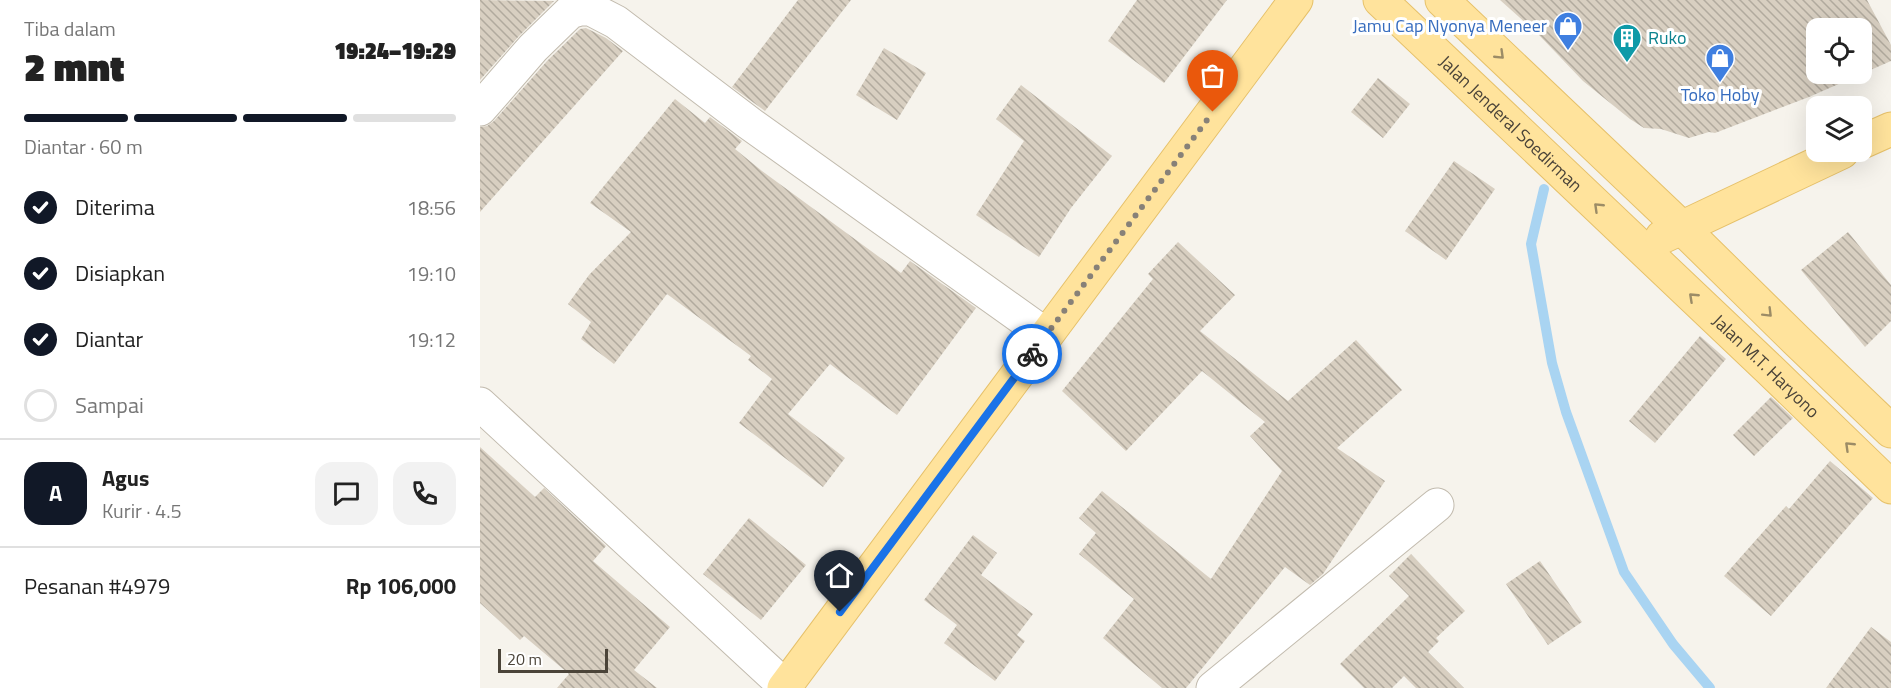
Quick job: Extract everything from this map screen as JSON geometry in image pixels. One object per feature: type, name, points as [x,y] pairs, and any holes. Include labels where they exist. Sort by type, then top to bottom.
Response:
[{"type":"main road","points":[[785,687],[1296,0]]},
{"type":"main road","name":"Jalan Jenderal Soedirman","points":[[1380,0],[1641,247]]},
{"type":"main road","points":[[1442,0],[1891,431]]},
{"type":"main road","points":[[1872,138],[1891,129]]},
{"type":"main road","points":[[1641,247],[1821,162]]},
{"type":"main road","name":"Jalan M.T. Haryono","points":[[1641,247],[1891,487]]},
{"type":"street","points":[[480,109],[533,48],[570,12],[591,9],[616,22],[749,123],[1046,335]]},
{"type":"street","points":[[480,404],[785,687]]},
{"type":"street","points":[[1213,688],[1437,505]]},
{"type":"building","points":[[480,0],[554,1],[480,80]]},
{"type":"building","points":[[798,0],[851,0],[765,111],[732,87]]},
{"type":"building","points":[[1137,0],[1227,0],[1164,83],[1108,41]]},
{"type":"building","points":[[1500,0],[1867,0],[1891,45],[1891,61],[1872,70],[1872,18],[1806,18],[1806,84],[1838,84],[1715,133],[1709,132],[1689,138],[1661,129],[1644,128],[1583,81],[1538,34]]},
{"type":"building","points":[[586,28],[606,38],[623,51],[480,212],[480,127],[487,126],[494,121],[547,61],[580,29]]},
{"type":"building","points":[[884,48],[926,73],[897,120],[856,95]]},
{"type":"building","points":[[1378,78],[1410,104],[1383,138],[1351,112]]},
{"type":"building","points":[[1021,85],[1112,156],[1071,208],[1039,257],[976,215],[1024,141],[996,119]]},
{"type":"building","points":[[675,99],[705,123],[710,117],[742,141],[735,149],[901,273],[910,261],[976,308],[897,415],[830,364],[788,414],[845,458],[823,487],[739,423],[772,379],[748,360],[751,356],[667,294],[614,364],[581,339],[591,322],[568,304],[589,275],[631,232],[590,203]]},
{"type":"building","points":[[1454,161],[1495,189],[1446,260],[1405,231]]},
{"type":"building","points":[[1848,232],[1891,285],[1891,321],[1865,347],[1801,270]]},
{"type":"building","points":[[1178,242],[1235,295],[1200,331],[1288,401],[1356,340],[1402,390],[1337,448],[1385,481],[1323,574],[1310,585],[1285,567],[1186,688],[1162,688],[1103,638],[1134,599],[1079,554],[1096,533],[1079,518],[1102,491],[1211,579],[1282,471],[1250,436],[1265,422],[1202,371],[1126,451],[1062,391],[1153,279],[1148,274]]},
{"type":"building","points":[[1700,336],[1726,359],[1655,443],[1629,421]]},
{"type":"building","points":[[1771,397],[1793,418],[1754,456],[1733,435]]},
{"type":"building","points":[[480,447],[535,497],[544,488],[606,546],[593,561],[670,627],[634,670],[657,688],[557,688],[569,674],[524,636],[520,640],[480,603]]},
{"type":"building","points":[[1830,461],[1873,498],[1771,616],[1724,576],[1786,506],[1789,509]]},
{"type":"building","points":[[749,518],[806,565],[761,620],[703,574]]},
{"type":"building","points":[[973,535],[997,553],[981,575],[1033,614],[1017,635],[1025,641],[995,681],[944,643],[957,625],[924,600]]},
{"type":"building","points":[[1411,554],[1465,611],[1436,638],[1439,641],[1428,652],[1464,688],[1416,688],[1404,676],[1392,688],[1364,688],[1340,664],[1409,596],[1389,576]]},
{"type":"building","points":[[1540,561],[1582,622],[1548,645],[1506,584]]},
{"type":"building","points":[[1871,627],[1891,642],[1891,688],[1826,688]]},
{"type":"waterway","points":[[1544,189],[1531,244],[1552,363],[1566,412],[1624,572],[1673,644],[1710,688]]},
{"type":"way so far","points":[[1032,354],[1213,112]]},
{"type":"place","name":"Jamu Cap Nyonya Meneer","points":[[1568,52]]},
{"type":"place","name":"Ruko","points":[[1627,64]]},
{"type":"place","name":"Toko Hoby","points":[[1720,84]]},
{"type":"route","points":[[840,612],[1032,354]]}]
